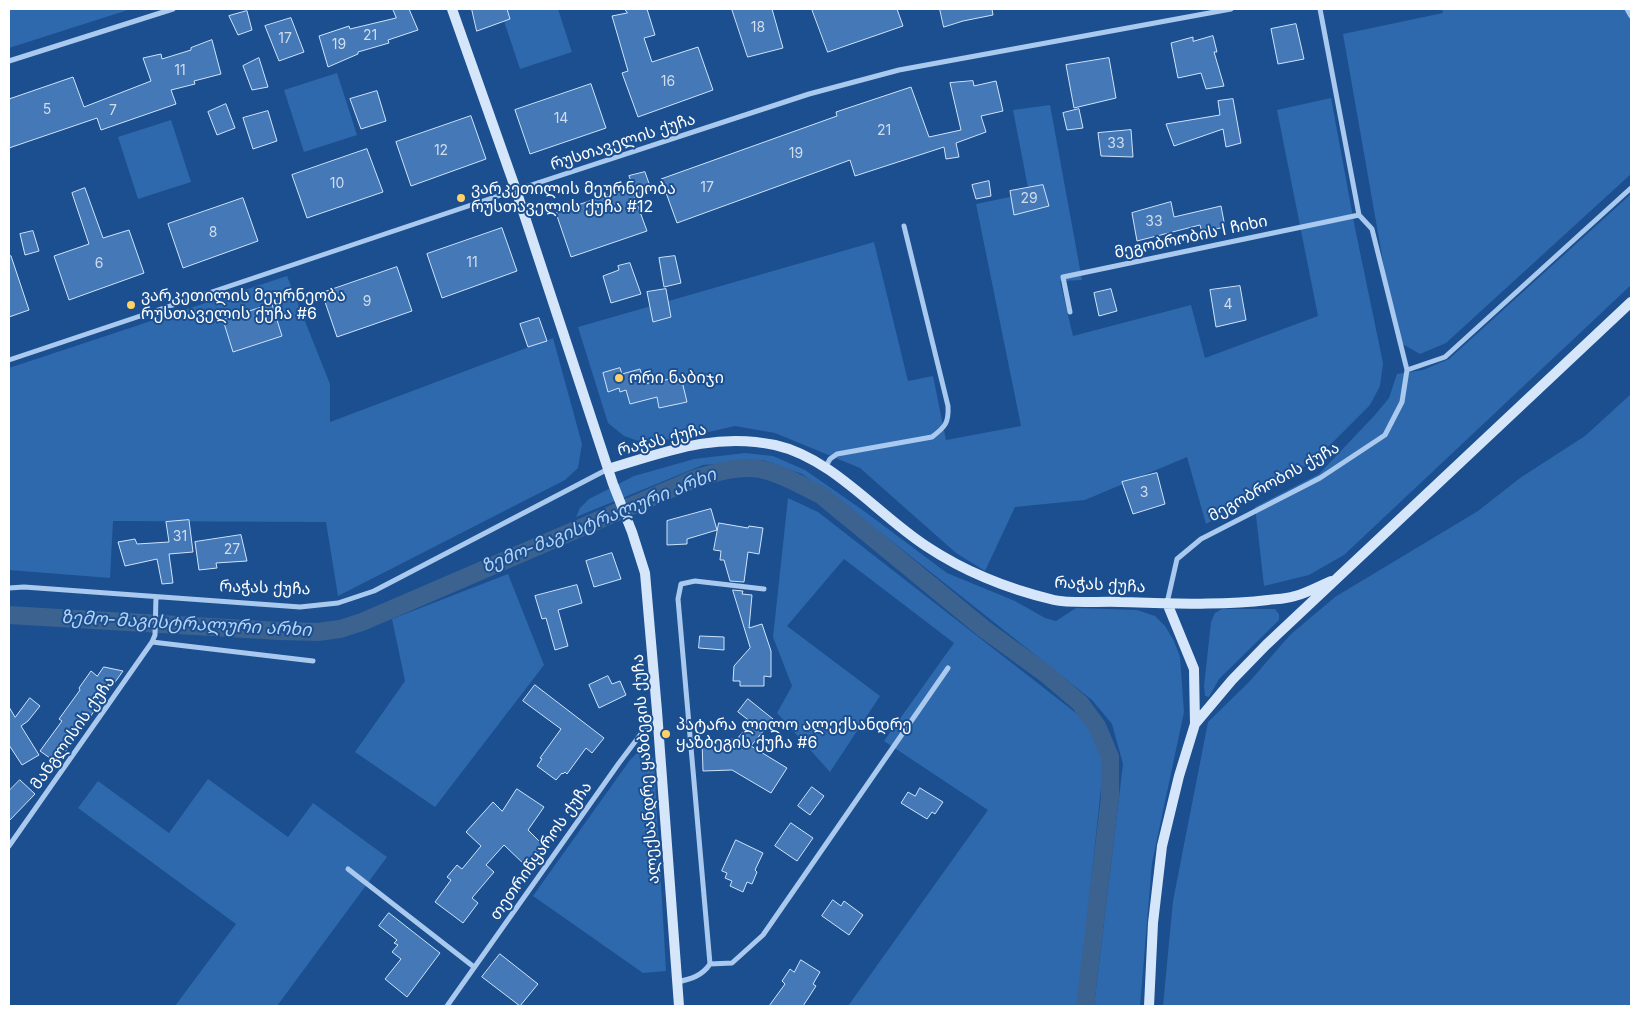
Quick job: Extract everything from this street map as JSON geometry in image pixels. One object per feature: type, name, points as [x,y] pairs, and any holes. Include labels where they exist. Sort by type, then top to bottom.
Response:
[{"type":"street","points":[[9,61],[173,9]]},
{"type":"street","name":"ალექსანდრე ყაზბეგის ქუჩა","points":[[452,9],[516,190],[613,484],[632,532],[645,573],[679,1006]]},
{"type":"street","name":"რუსთაველის ქუჩა","points":[[9,360],[809,94],[899,70],[1231,9]]},
{"type":"street","name":"მეგობრობის ქუჩა","points":[[1167,603],[1177,559],[1202,538],[1320,478],[1385,435],[1402,402],[1407,370],[1372,229],[1360,215],[1320,9]]},
{"type":"street","points":[[1627,9],[1631,16]]},
{"type":"street","points":[[1407,370],[1445,357],[1631,188]]},
{"type":"street","name":"მეგობრობის I ჩიხი","points":[[1070,312],[1062,277],[1360,215]]},
{"type":"street","points":[[825,468],[830,459],[838,454],[932,437],[943,428],[949,418],[948,406],[904,226]]},
{"type":"street","points":[[1195,724],[1232,680],[1253,659],[1631,302]]},
{"type":"street","name":"რაჭას ქუჩა","points":[[9,588],[24,587],[300,607],[338,603],[374,591],[608,469],[704,442],[743,440],[777,446],[809,458],[838,476],[924,545],[951,562],[1010,588],[1057,600],[1167,603],[1248,602],[1294,596],[1337,578]]},
{"type":"street","points":[[677,982],[695,978],[705,971],[710,964],[678,599],[681,584],[695,581],[764,588]]},
{"type":"street","name":"მანგლისის ქუჩა","points":[[9,846],[152,642],[155,635],[156,597]]},
{"type":"street","points":[[1149,1006],[1153,923],[1162,846],[1195,724],[1194,669],[1167,603]]},
{"type":"street","points":[[152,642],[313,661]]},
{"type":"street","points":[[710,964],[732,963],[763,934],[948,668]]},
{"type":"street","name":"თეთრიწყაროს ქუჩა","points":[[447,1006],[657,711]]},
{"type":"street","points":[[348,869],[474,967]]},
{"type":"shaded area","points":[[9,9],[131,9],[9,48]]},
{"type":"shaded area","points":[[500,9],[558,9],[572,52],[520,69]]},
{"type":"shaded area","points":[[1442,9],[1631,9],[1631,174],[1446,343],[1420,354],[1397,341],[1343,34],[1443,13]]},
{"type":"shaded area","points":[[337,73],[357,135],[304,152],[284,90]]},
{"type":"shaded area","points":[[1331,98],[1383,363],[1380,386],[1370,405],[1315,460],[1206,524],[1187,457],[1085,500],[1015,507],[985,571],[956,553],[860,468],[775,433],[735,426],[682,438],[641,442],[624,436],[608,423],[578,327],[874,242],[908,381],[933,376],[946,440],[1021,426],[976,204],[1029,193],[1013,110],[1050,105],[1082,280],[1060,281],[1073,336],[1191,305],[1205,358],[1318,316],[1277,110]]},
{"type":"shaded area","points":[[171,120],[191,182],[138,199],[118,137]]},
{"type":"shaded area","points":[[1631,194],[1631,285],[1344,555],[1309,575],[1264,586],[1255,507],[1319,474],[1389,398],[1397,374],[1423,370],[1449,359]]},
{"type":"shaded area","points":[[287,276],[330,384],[330,422],[553,338],[582,444],[578,468],[565,480],[338,596],[326,522],[113,521],[110,578],[9,570],[9,368]]},
{"type":"shaded area","points":[[1631,394],[1631,1006],[1163,1006],[1173,901],[1208,722],[1250,681],[1290,635],[1335,597],[1478,511],[1520,478],[1585,436]]},
{"type":"shaded area","points":[[745,453],[773,456],[805,470],[947,573],[1015,601],[1045,618],[1056,621],[1076,608],[1137,610],[1155,616],[1165,626],[1174,641],[1180,657],[1184,712],[1152,863],[1140,1006],[1094,1006],[1123,764],[1112,724],[1092,700],[894,543],[802,474],[763,460],[703,465],[576,517],[580,508],[589,499],[634,476],[694,459]]},
{"type":"shaded area","points":[[788,498],[818,512],[1085,720],[1101,752],[1103,769],[1078,1006],[848,1006],[988,810],[884,741],[954,643],[844,559],[787,626],[880,696],[830,772],[777,713],[792,686],[773,637]]},
{"type":"shaded area","points":[[508,574],[544,665],[435,807],[355,752],[405,681],[392,619]]},
{"type":"shaded area","points":[[1222,609],[1275,609],[1279,614],[1279,620],[1219,679],[1209,697],[1205,696],[1204,686],[1211,622],[1215,613]]},
{"type":"shaded area","points":[[639,751],[646,751],[651,754],[654,762],[666,971],[643,973],[533,896],[630,760]]},
{"type":"shaded area","points":[[208,779],[288,837],[313,803],[387,857],[277,1006],[175,1006],[236,924],[78,808],[98,781],[169,833]]},
{"type":"building","points":[[393,9],[409,9],[418,30],[388,40],[389,43],[358,52],[358,54],[328,67],[319,36],[349,26],[350,29],[396,18]]},
{"type":"building","points":[[472,9],[507,9],[510,19],[477,31]]},
{"type":"building","points":[[625,9],[647,9],[655,35],[644,38],[652,62],[698,47],[713,90],[638,117],[622,73],[628,71],[612,16],[627,13]]},
{"type":"building","points":[[732,9],[772,9],[783,48],[748,57]]},
{"type":"building","points":[[812,9],[897,9],[903,26],[828,52]]},
{"type":"building","points":[[940,9],[992,9],[993,15],[944,27]]},
{"type":"building","points":[[247,11],[252,30],[238,35],[229,16]]},
{"type":"building","points":[[291,18],[304,52],[279,61],[265,26]]},
{"type":"building","points":[[1296,24],[1304,59],[1278,64],[1271,29]]},
{"type":"building","points":[[1213,36],[1217,52],[1214,52],[1224,86],[1206,89],[1201,73],[1178,78],[1171,43],[1193,37],[1193,41]]},
{"type":"building","points":[[212,40],[221,74],[194,81],[195,84],[171,90],[176,104],[101,130],[97,118],[9,148],[9,99],[73,77],[84,107],[151,81],[143,58],[161,54],[162,59],[191,50],[191,48]]},
{"type":"building","points":[[259,58],[268,87],[252,90],[243,66]]},
{"type":"building","points":[[1109,58],[1116,98],[1074,108],[1066,65]]},
{"type":"building","points":[[973,81],[974,86],[996,81],[1003,111],[981,116],[986,132],[956,143],[959,157],[946,159],[944,147],[855,176],[850,160],[677,223],[661,179],[837,116],[836,112],[911,87],[929,137],[961,130],[950,83]]},
{"type":"building","points":[[591,84],[606,128],[530,154],[515,110]]},
{"type":"building","points":[[377,91],[386,121],[361,129],[350,99]]},
{"type":"building","points":[[1233,99],[1241,143],[1226,147],[1223,129],[1174,146],[1166,124],[1220,115],[1218,101]]},
{"type":"building","points":[[226,104],[235,128],[217,135],[208,112]]},
{"type":"building","points":[[1079,109],[1083,128],[1067,130],[1063,113]]},
{"type":"building","points":[[268,111],[277,141],[253,149],[243,118]]},
{"type":"building","points":[[471,116],[486,159],[411,186],[396,142]]},
{"type":"building","points":[[1131,130],[1133,157],[1101,156],[1098,133]]},
{"type":"building","points":[[367,149],[383,192],[307,218],[292,175]]},
{"type":"building","points":[[645,172],[651,189],[636,194],[629,176]]},
{"type":"building","points":[[989,181],[991,196],[976,199],[972,185]]},
{"type":"building","points":[[1043,185],[1049,206],[1014,215],[1010,191]]},
{"type":"building","points":[[631,187],[647,231],[571,257],[556,213]]},
{"type":"building","points":[[85,188],[103,238],[129,230],[144,273],[69,300],[54,256],[89,244],[72,193]]},
{"type":"building","points":[[243,198],[258,241],[183,268],[168,224]]},
{"type":"building","points":[[1171,202],[1174,217],[1221,206],[1225,227],[1202,232],[1200,225],[1137,241],[1132,213]]},
{"type":"building","points":[[502,228],[517,271],[442,298],[427,254]]},
{"type":"building","points":[[33,231],[39,251],[25,255],[20,234]]},
{"type":"building","points":[[11,256],[29,310],[9,317],[9,257]]},
{"type":"building","points":[[675,256],[681,283],[664,287],[659,258]]},
{"type":"building","points":[[630,263],[641,294],[611,303],[603,276],[619,270],[618,266]]},
{"type":"building","points":[[397,267],[412,311],[337,337],[322,293]]},
{"type":"building","points":[[1240,286],[1246,320],[1216,327],[1210,290]]},
{"type":"building","points":[[666,289],[671,317],[653,322],[647,292]]},
{"type":"building","points":[[1111,289],[1117,311],[1099,316],[1094,293]]},
{"type":"building","points":[[272,304],[282,336],[233,352],[223,320]]},
{"type":"building","points":[[539,318],[547,341],[528,347],[520,324]]},
{"type":"building","points":[[620,368],[622,374],[640,369],[644,384],[681,377],[687,402],[659,408],[657,397],[630,404],[626,390],[620,392],[619,388],[608,392],[603,373]]},
{"type":"building","points":[[1157,473],[1165,504],[1133,514],[1122,482]]},
{"type":"building","points":[[711,509],[717,530],[687,539],[687,544],[667,545],[667,521]]},
{"type":"building","points":[[189,520],[193,552],[169,554],[173,583],[162,584],[157,559],[125,566],[118,542],[135,539],[137,544],[169,542],[166,522]]},
{"type":"building","points":[[719,523],[748,528],[749,526],[763,528],[759,554],[748,552],[744,582],[730,581],[724,560],[720,560],[721,551],[714,550]]},
{"type":"building","points":[[241,535],[247,561],[216,563],[217,568],[199,570],[195,542]]},
{"type":"building","points":[[612,553],[621,579],[594,587],[586,561]]},
{"type":"building","points":[[577,585],[582,603],[558,610],[568,646],[555,650],[546,618],[542,619],[535,596]]},
{"type":"building","points":[[733,590],[743,591],[742,594],[752,595],[749,628],[762,624],[771,651],[771,677],[764,676],[764,686],[740,686],[740,681],[733,681],[734,666],[750,648]]},
{"type":"building","points":[[700,636],[724,637],[724,650],[699,648]]},
{"type":"building","points":[[104,667],[123,671],[57,763],[40,751],[62,721],[59,719],[91,671],[97,676]]},
{"type":"building","points":[[608,676],[612,684],[620,681],[626,695],[599,708],[589,685]]},
{"type":"building","points":[[535,685],[604,738],[592,753],[586,748],[567,774],[565,772],[562,773],[556,780],[537,766],[542,759],[540,758],[561,729],[523,701]]},
{"type":"building","points":[[30,698],[40,706],[28,721],[21,726],[39,755],[22,765],[9,745],[9,707],[15,717]]},
{"type":"building","points":[[748,699],[773,719],[751,746],[787,768],[771,793],[732,770],[703,771],[702,741],[737,739],[751,722],[738,712]]},
{"type":"building","points":[[20,780],[35,794],[9,821],[9,791]]},
{"type":"building","points":[[812,787],[824,796],[810,815],[798,806]]},
{"type":"building","points":[[920,788],[943,802],[935,814],[932,812],[927,819],[901,803],[908,792],[915,796]]},
{"type":"building","points":[[517,789],[544,807],[528,830],[546,848],[527,867],[504,845],[486,865],[494,872],[472,898],[478,903],[463,923],[435,902],[451,880],[447,877],[457,865],[462,869],[481,846],[466,832],[493,802],[502,811]]},
{"type":"building","points":[[791,823],[813,838],[797,861],[775,846]]},
{"type":"building","points":[[736,840],[763,853],[755,870],[757,872],[752,884],[747,882],[743,892],[730,886],[732,881],[725,878],[727,873],[722,871]]},
{"type":"building","points":[[833,900],[841,906],[844,901],[863,915],[849,935],[822,916]]},
{"type":"building","points":[[389,913],[440,953],[407,997],[385,979],[401,959],[392,952],[398,945],[394,943],[397,940],[379,926]]},
{"type":"building","points":[[500,954],[538,984],[520,1006],[482,977]]},
{"type":"building","points":[[801,960],[820,972],[813,984],[816,986],[803,1006],[769,1006],[785,984],[782,981],[790,969],[794,972]]},
{"type":"waterway","name":"ზემო-მაგისტრალური არხი","points":[[9,615],[279,631],[318,632],[340,629],[362,622],[694,479],[727,470],[744,468],[776,473],[821,495],[984,629],[1046,674],[1080,703],[1097,726],[1110,757],[1110,797],[1085,1006]]},
{"type":"place","name":"ვარკეთილის მეურნეობა რუსთაველის ქუჩა #12","points":[[461,198]]},
{"type":"place","name":"ვარკეთილის მეურნეობა რუსთაველის ქუჩა #6","points":[[131,305]]},
{"type":"place","name":"ორი ნაბიჯი","points":[[619,378]]},
{"type":"place","name":"პატარა ლილო ალექსანდრე ყაზბეგის ქუჩა #6","points":[[666,734]]}]
